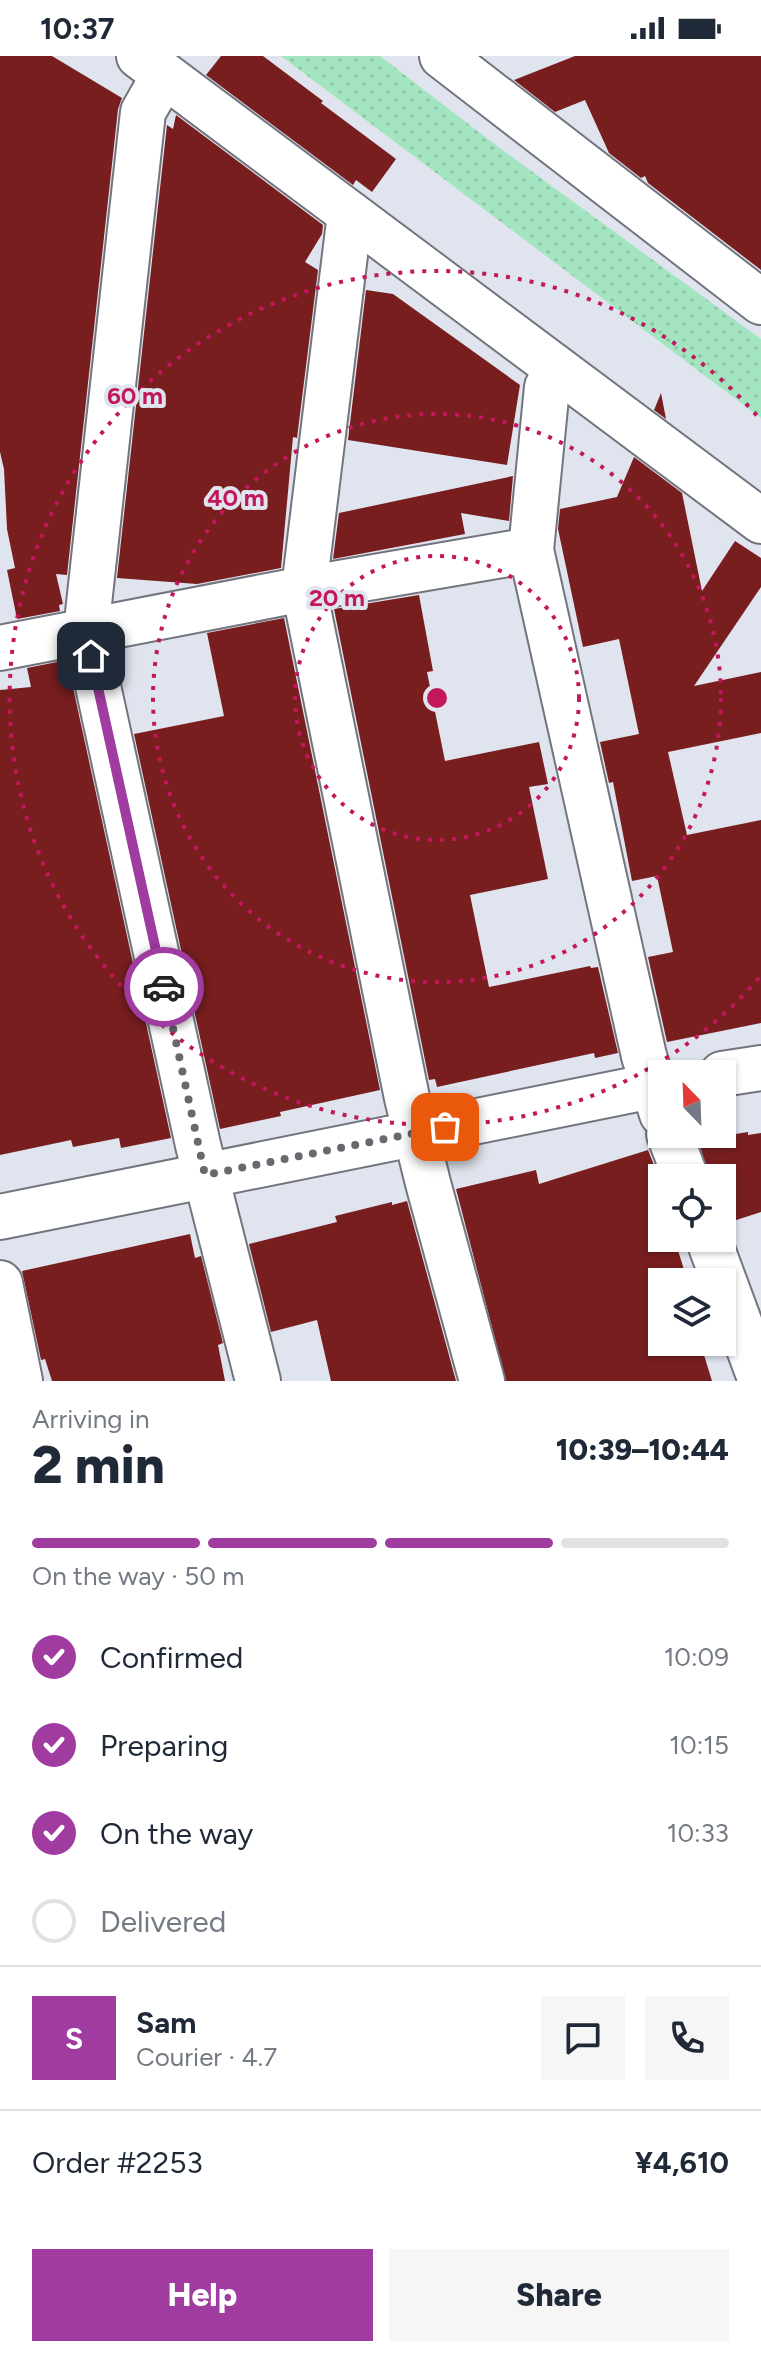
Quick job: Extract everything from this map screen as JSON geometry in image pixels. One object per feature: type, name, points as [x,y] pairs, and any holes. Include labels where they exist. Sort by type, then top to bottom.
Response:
[{"type":"street","points":[[442,56],[761,302]]},
{"type":"street","points":[[258,1381],[205,1175],[86,631],[143,112],[152,66],[761,521]]},
{"type":"street","points":[[350,214],[304,589],[416,1133],[482,1381]]},
{"type":"street","points":[[558,371],[547,387],[531,550],[650,1060]]},
{"type":"street","points":[[0,648],[304,589],[531,550]]},
{"type":"street","points":[[736,1072],[761,1068]]},
{"type":"street","points":[[0,1217],[416,1133],[648,1097]]},
{"type":"street","points":[[713,1252],[761,1381]]},
{"type":"street","points":[[0,1283],[20,1381]]},
{"type":"green space","points":[[281,56],[380,56],[497,146],[761,339],[761,418]]},
{"type":"building","points":[[0,56],[52,56],[122,98],[118,109],[67,575],[56,574],[63,604],[59,605],[60,611],[17,619],[7,570],[15,568],[7,529],[4,469],[0,452]]},
{"type":"building","points":[[221,56],[263,56],[396,159],[372,192],[356,180],[353,185],[206,75]]},
{"type":"building","points":[[575,56],[761,56],[761,270],[648,183],[645,176],[641,178],[609,153],[585,100],[555,112],[514,80]]},
{"type":"building","points":[[176,115],[323,225],[322,234],[305,262],[318,270],[297,438],[293,437],[281,568],[197,584],[117,578],[167,125],[173,129]]},
{"type":"building","points":[[366,290],[393,294],[520,385],[507,465],[348,440]]},
{"type":"building","points":[[661,393],[666,419],[654,410]]},
{"type":"building","points":[[634,457],[682,493],[702,591],[735,541],[761,558],[761,587],[694,686],[761,672],[761,733],[668,752],[687,835],[761,820],[761,1023],[667,1042],[648,957],[673,952],[657,876],[632,881],[613,782],[609,783],[600,742],[639,734],[619,639],[583,647],[558,529],[560,509],[617,497]]},
{"type":"building","points":[[513,476],[509,521],[461,513],[465,534],[333,559],[339,513]]},
{"type":"building","points":[[419,595],[433,671],[427,672],[445,761],[539,742],[548,784],[529,787],[548,879],[470,895],[489,987],[590,966],[598,967],[618,1053],[595,1058],[594,1053],[437,1087],[435,1079],[429,1080],[334,609]]},
{"type":"building","points":[[284,618],[380,1090],[220,1129],[134,734],[224,716],[207,633]]},
{"type":"building","points":[[67,660],[171,1138],[121,1148],[119,1138],[73,1147],[71,1140],[0,1155],[0,690],[31,687],[27,668]]},
{"type":"building","points":[[761,1133],[761,1212],[736,1220],[736,1164],[706,1164],[701,1148],[736,1148],[736,1134]]},
{"type":"building","points":[[648,1150],[654,1164],[648,1164],[648,1252],[678,1252],[684,1268],[648,1268],[648,1356],[704,1356],[712,1381],[506,1381],[456,1189],[536,1170],[539,1184]]},
{"type":"building","points":[[407,1201],[456,1381],[331,1381],[317,1320],[271,1332],[249,1244],[337,1222],[335,1216]]},
{"type":"building","points":[[190,1234],[195,1258],[201,1256],[223,1343],[218,1345],[225,1381],[52,1381],[45,1359],[41,1360],[22,1271]]},
{"type":"way so far","points":[[164,987],[205,1175],[445,1127]]},
{"type":"route","points":[[91,656],[164,987]]}]
